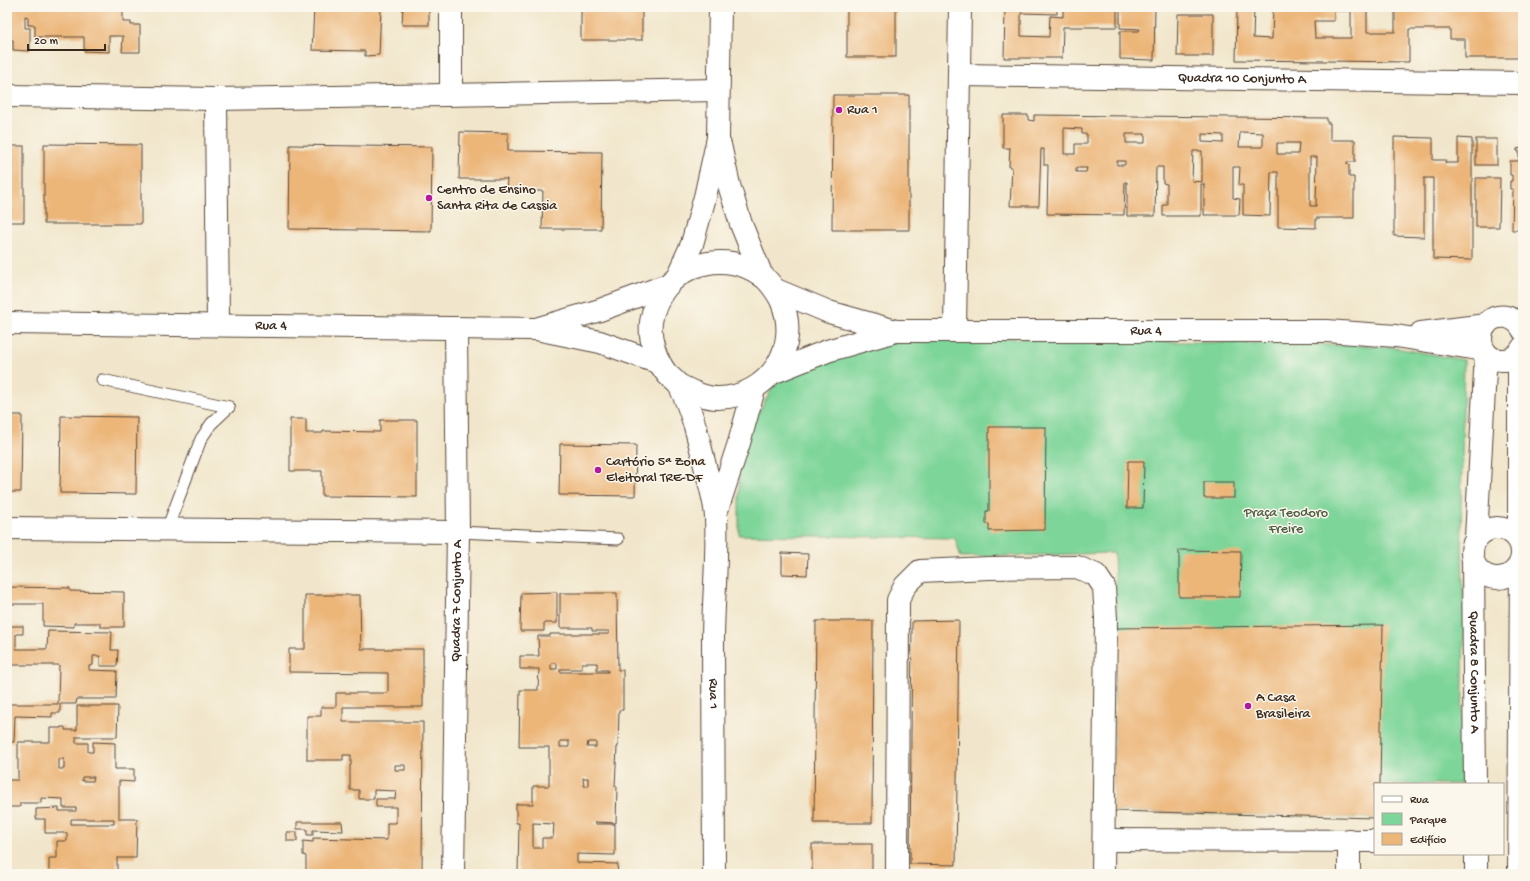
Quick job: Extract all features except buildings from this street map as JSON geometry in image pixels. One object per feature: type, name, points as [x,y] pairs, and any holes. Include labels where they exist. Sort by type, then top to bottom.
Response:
[{"type":"street","points":[[451,7],[451,94]]},
{"type":"street","points":[[718,138],[729,185],[741,224],[769,283],[786,310],[788,332],[784,354],[772,373],[754,389],[735,396],[716,398],[696,394],[679,385],[668,375],[659,363],[652,343],[651,323],[656,303],[673,280],[692,244],[705,197],[718,138],[720,7]]},
{"type":"street","points":[[955,331],[960,7]]},
{"type":"street","name":"Quadra 10 Conjunto A","points":[[960,75],[1523,83]]},
{"type":"street","points":[[7,96],[216,99],[718,90]]},
{"type":"street","points":[[216,99],[218,326]]},
{"type":"street","points":[[536,329],[600,310],[673,280],[698,265],[720,261],[742,265],[769,283],[829,312],[896,331]]},
{"type":"street","points":[[1476,538],[1486,530],[1498,528],[1510,531],[1521,551],[1513,572],[1502,578],[1489,577],[1478,570],[1472,560],[1472,548],[1476,538],[1485,352],[1480,337],[1486,325],[1491,320],[1497,317],[1504,317],[1517,322],[1522,341],[1521,551],[1519,874]]},
{"type":"street","name":"Rua 4","points":[[7,324],[536,329]]},
{"type":"street","points":[[1396,336],[1486,325]]},
{"type":"street","name":"Quadra 7 Conjunto A","points":[[454,874],[458,532],[456,328]]},
{"type":"street","points":[[536,329],[600,342],[659,363]]},
{"type":"street","points":[[772,373],[827,351],[896,331]]},
{"type":"street","name":"Rua 4","points":[[896,331],[1327,331],[1396,336]]},
{"type":"street","points":[[1396,336],[1485,352],[1491,358],[1498,360],[1513,358],[1522,341]]},
{"type":"street","points":[[679,385],[703,459],[716,514]]},
{"type":"street","points":[[716,514],[739,443],[754,389]]},
{"type":"street","name":"Rua 1","points":[[714,874],[713,640],[716,514]]},
{"type":"street","points":[[7,528],[458,532]]},
{"type":"street","name":"Quadra 8 Conjunto A","points":[[1472,560],[1475,783]]},
{"type":"street","points":[[896,874],[898,600],[905,586],[920,571],[989,568],[1077,567],[1096,575],[1104,587],[1106,619],[1103,874]]},
{"type":"street","points":[[1104,840],[1374,841]]},
{"type":"street","points":[[1349,840],[1349,874]]},
{"type":"street","points":[[1476,855],[1476,874]]},
{"type":"lane","points":[[102,380],[229,407],[211,424],[200,439],[167,529]]},
{"type":"lane","points":[[458,532],[618,539]]},
{"type":"green space","name":"Praça Teodoro Freire","points":[[885,336],[1385,346],[1464,360],[1461,507],[1464,626],[1461,783],[1374,783],[1374,818],[1113,811],[1116,608],[1114,553],[961,557],[955,538],[739,535],[739,468],[747,433],[776,382]]},
{"type":"place","name":"Rua 1","points":[[839,110]]},
{"type":"place","name":"Centro de Ensino Santa Rita de Cassia","points":[[429,198]]},
{"type":"place","name":"Cartório 5ª Zona Eleitoral TRE-DF","points":[[598,470]]},
{"type":"place","name":"A Casa Brasileira","points":[[1248,706]]}]
